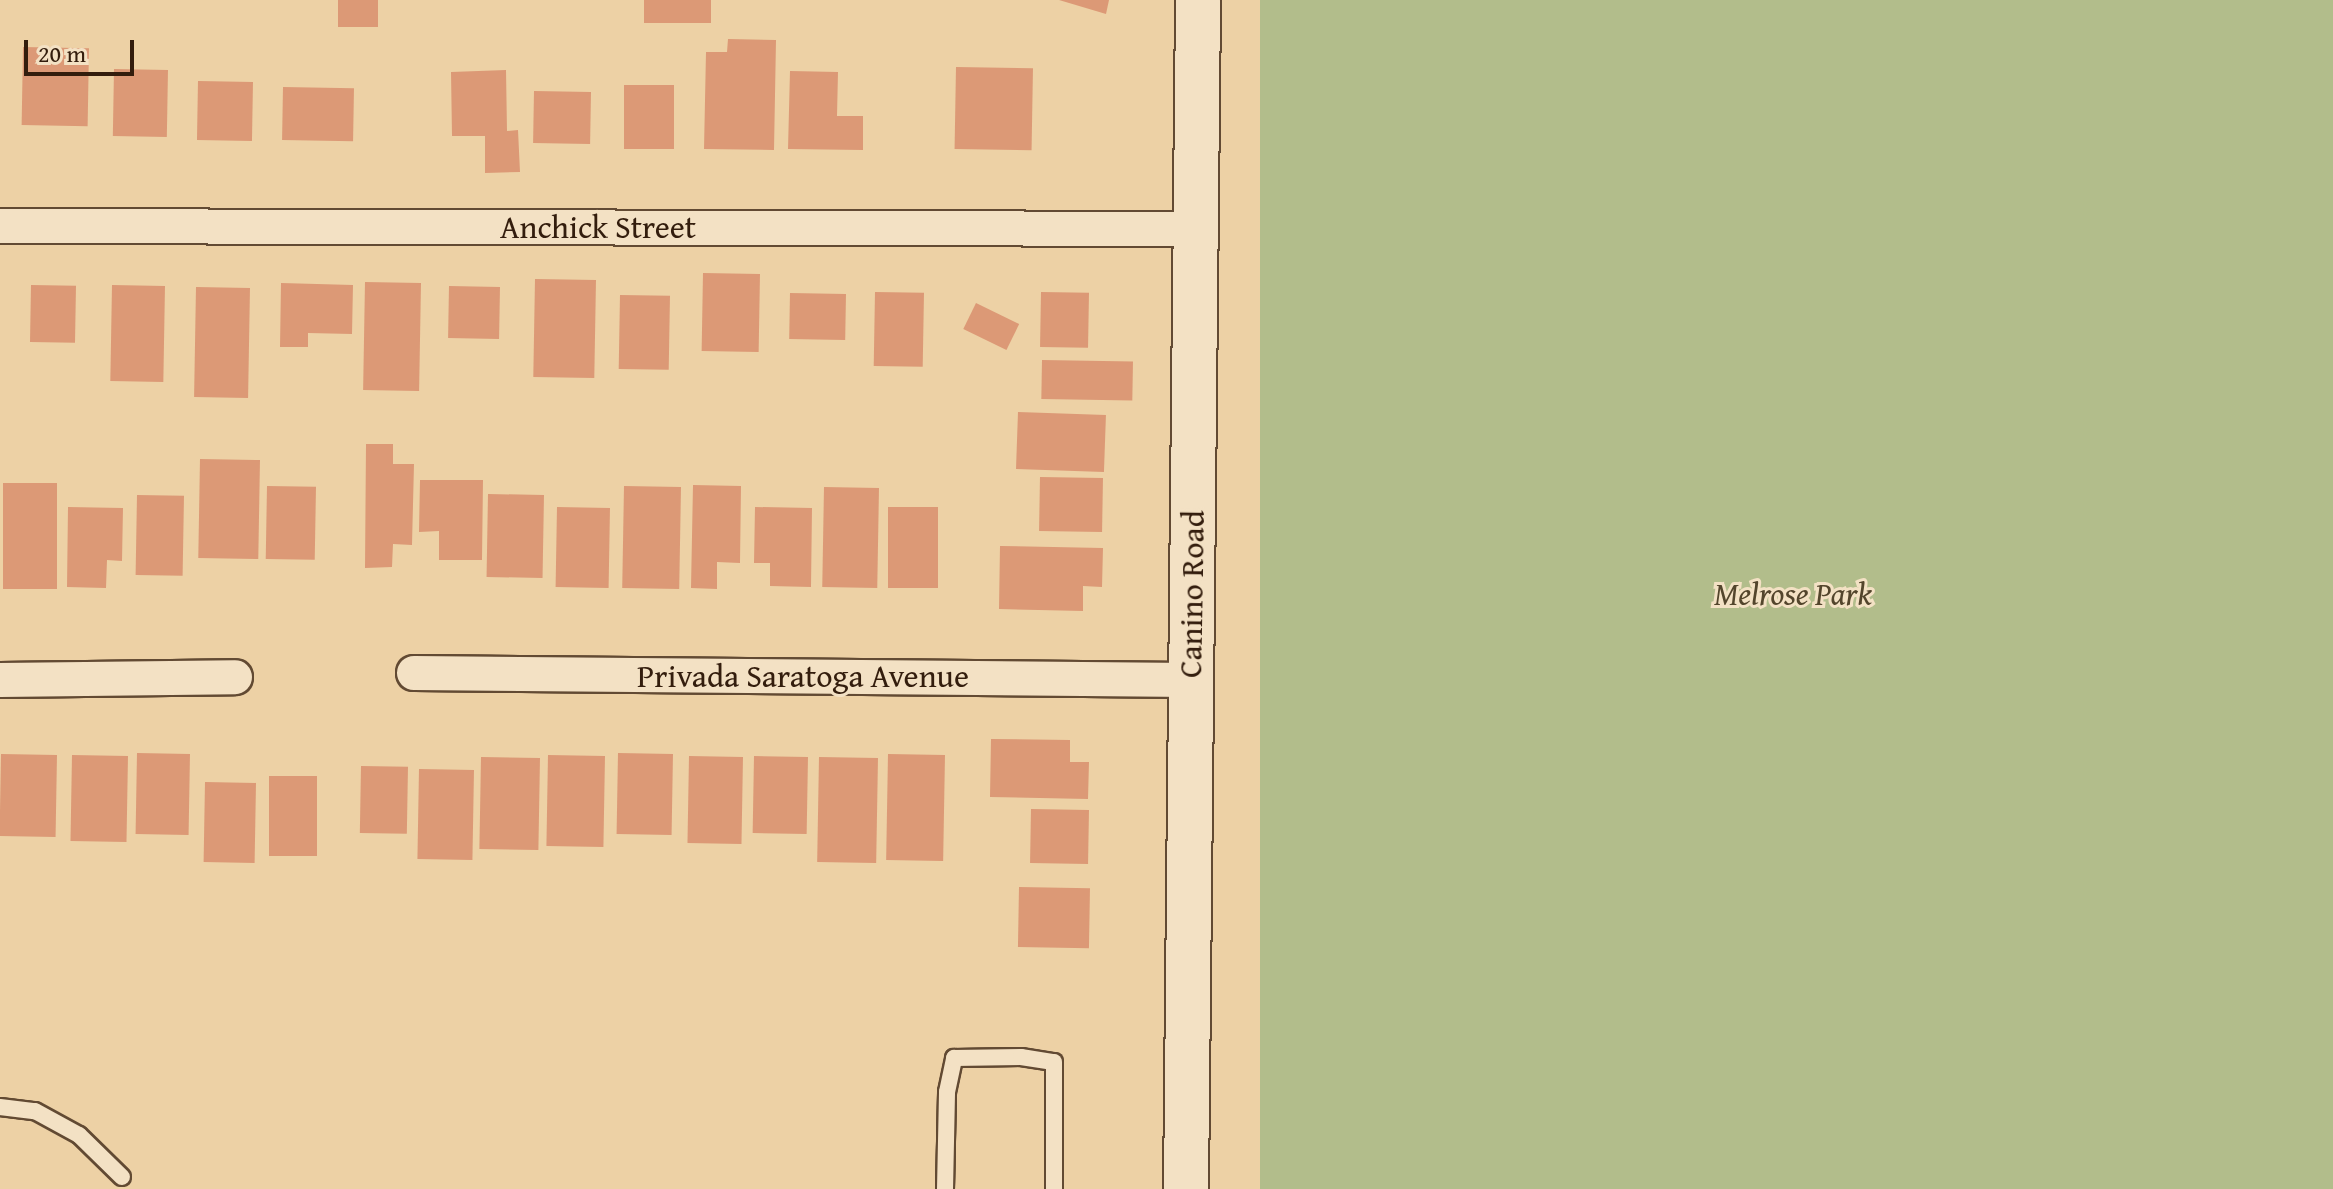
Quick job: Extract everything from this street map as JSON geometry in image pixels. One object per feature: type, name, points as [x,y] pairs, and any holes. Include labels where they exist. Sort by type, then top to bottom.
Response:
[{"type":"street","name":"Canino Road","points":[[1186,1189],[1198,0]]},
{"type":"street","name":"Anchick Street","points":[[0,226],[1195,229]]},
{"type":"street","name":"Privada Saratoga Avenue","points":[[414,673],[1191,680]]},
{"type":"street","points":[[0,680],[235,677]]},
{"type":"lane","points":[[945,1189],[947,1092],[954,1058],[1021,1057],[1054,1062],[1054,1189]]},
{"type":"lane","points":[[0,1107],[35,1111],[79,1135],[122,1177]]},
{"type":"green space","name":"Melrose Park","points":[[1260,0],[2333,0],[2333,1189],[1260,1189]]},
{"type":"building","points":[[338,0],[378,0],[378,27],[338,27]]},
{"type":"building","points":[[644,0],[711,0],[711,23],[644,23]]},
{"type":"building","points":[[1059,0],[1109,0],[1106,14]]},
{"type":"building","points":[[728,39],[776,40],[774,150],[704,149],[706,52],[727,52]]},
{"type":"building","points":[[23,47],[89,48],[88,126],[22,125]]},
{"type":"building","points":[[956,67],[1033,68],[1032,150],[955,149]]},
{"type":"building","points":[[114,69],[168,70],[167,137],[113,136]]},
{"type":"building","points":[[506,70],[507,131],[518,130],[520,172],[485,173],[485,136],[452,136],[451,72]]},
{"type":"building","points":[[790,71],[838,72],[837,116],[863,116],[863,150],[788,149]]},
{"type":"building","points":[[198,81],[253,82],[252,141],[197,140]]},
{"type":"building","points":[[624,85],[674,85],[674,149],[624,149]]},
{"type":"building","points":[[283,87],[354,88],[353,141],[282,140]]},
{"type":"building","points":[[534,91],[591,92],[590,144],[533,143]]},
{"type":"building","points":[[703,273],[760,274],[759,352],[702,351]]},
{"type":"building","points":[[535,279],[596,280],[594,378],[533,377]]},
{"type":"building","points":[[365,282],[421,283],[419,391],[363,390]]},
{"type":"building","points":[[281,283],[353,285],[352,334],[308,333],[308,347],[280,347]]},
{"type":"building","points":[[31,285],[76,286],[75,343],[30,342]]},
{"type":"building","points":[[112,285],[165,286],[163,382],[110,381]]},
{"type":"building","points":[[449,286],[500,287],[499,339],[448,338]]},
{"type":"building","points":[[196,287],[250,288],[248,398],[194,397]]},
{"type":"building","points":[[875,292],[924,293],[923,367],[874,366]]},
{"type":"building","points":[[1041,292],[1089,293],[1088,348],[1040,347]]},
{"type":"building","points":[[790,293],[846,294],[845,340],[789,339]]},
{"type":"building","points":[[620,295],[670,296],[669,370],[619,369]]},
{"type":"building","points":[[976,303],[1019,324],[1006,350],[963,329]]},
{"type":"building","points":[[1042,360],[1133,362],[1132,401],[1041,399]]},
{"type":"building","points":[[1018,412],[1106,415],[1104,472],[1016,469]]},
{"type":"building","points":[[366,444],[393,444],[393,464],[414,464],[412,545],[393,544],[392,567],[365,568]]},
{"type":"building","points":[[200,459],[260,460],[258,559],[198,558]]},
{"type":"building","points":[[1040,477],[1103,478],[1102,532],[1039,531]]},
{"type":"building","points":[[420,480],[483,480],[482,560],[439,560],[439,531],[419,532]]},
{"type":"building","points":[[3,483],[57,483],[57,589],[3,589]]},
{"type":"building","points":[[693,485],[741,486],[740,563],[717,562],[717,589],[691,588]]},
{"type":"building","points":[[267,486],[316,487],[315,560],[266,559]]},
{"type":"building","points":[[624,486],[681,487],[679,589],[622,588]]},
{"type":"building","points":[[824,487],[879,488],[877,588],[822,587]]},
{"type":"building","points":[[488,494],[544,495],[543,578],[487,577]]},
{"type":"building","points":[[137,495],[184,496],[183,576],[136,575]]},
{"type":"building","points":[[68,507],[123,508],[122,561],[107,560],[106,588],[67,587]]},
{"type":"building","points":[[557,507],[610,508],[609,588],[556,587]]},
{"type":"building","points":[[755,507],[812,508],[811,587],[770,586],[770,563],[754,563]]},
{"type":"building","points":[[888,507],[938,507],[938,588],[888,588]]},
{"type":"building","points":[[1000,546],[1103,548],[1102,587],[1083,586],[1083,611],[999,609]]},
{"type":"building","points":[[991,739],[1070,740],[1070,762],[1089,762],[1088,799],[990,797]]},
{"type":"building","points":[[137,753],[190,754],[189,835],[136,834]]},
{"type":"building","points":[[618,753],[673,754],[672,835],[617,834]]},
{"type":"building","points":[[1,754],[57,755],[56,837],[0,836]]},
{"type":"building","points":[[888,754],[945,755],[943,861],[886,860]]},
{"type":"building","points":[[72,755],[128,756],[126,842],[70,841]]},
{"type":"building","points":[[548,755],[605,756],[603,847],[546,846]]},
{"type":"building","points":[[689,756],[743,757],[741,844],[687,843]]},
{"type":"building","points":[[754,756],[808,757],[807,834],[753,833]]},
{"type":"building","points":[[481,757],[540,758],[538,850],[479,849]]},
{"type":"building","points":[[819,757],[878,758],[876,863],[817,862]]},
{"type":"building","points":[[361,766],[408,767],[407,834],[360,833]]},
{"type":"building","points":[[419,769],[474,770],[472,860],[417,859]]},
{"type":"building","points":[[269,776],[317,776],[317,856],[269,856]]},
{"type":"building","points":[[205,782],[256,783],[255,863],[204,862]]},
{"type":"building","points":[[1031,809],[1089,810],[1088,864],[1030,863]]},
{"type":"building","points":[[1019,887],[1090,888],[1089,948],[1018,947]]}]
